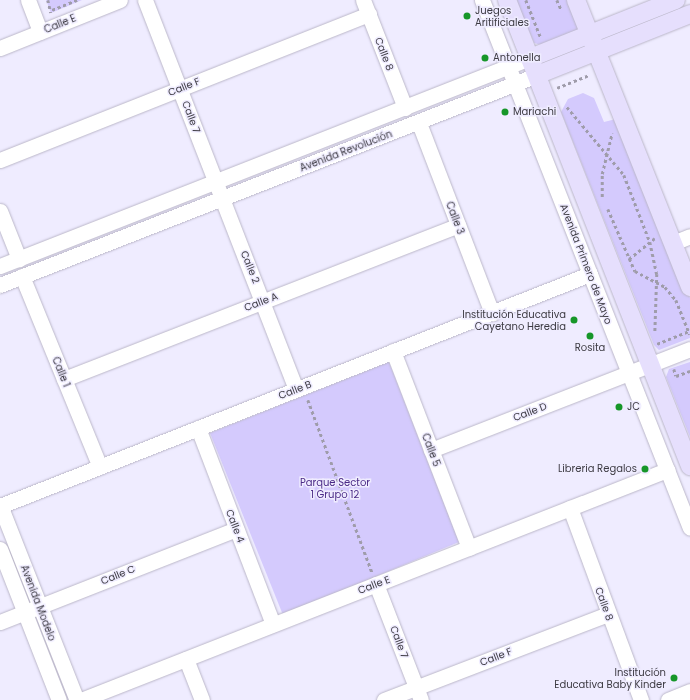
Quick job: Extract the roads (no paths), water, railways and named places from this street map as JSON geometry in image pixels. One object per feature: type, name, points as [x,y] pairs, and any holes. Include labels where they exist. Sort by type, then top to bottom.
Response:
[{"type":"main road","points":[[507,0],[538,55],[545,72],[654,354],[690,466]]},
{"type":"main road","points":[[576,0],[690,287]]},
{"type":"main road","name":"Avenida Revolución","points":[[538,55],[676,0]]},
{"type":"main road","name":"Avenida Revolución","points":[[545,72],[690,14]]},
{"type":"street","points":[[28,0],[40,32]]},
{"type":"street","name":"Calle E","points":[[0,48],[120,0]]},
{"type":"street","name":"Calle 7","points":[[145,0],[219,190]]},
{"type":"street","name":"Avenida Primero de Mayo","points":[[482,0],[690,528]]},
{"type":"street","name":"Calle F","points":[[0,160],[180,89],[366,7]]},
{"type":"street","name":"Calle 8","points":[[366,7],[405,108]]},
{"type":"street","name":"Avenida Revolución","points":[[0,285],[405,108],[538,55]]},
{"type":"street","name":"Avenida Revolución","points":[[0,266],[419,123],[545,72]]},
{"type":"street","name":"Calle 3","points":[[419,123],[492,313]]},
{"type":"street","name":"Calle 2","points":[[219,190],[299,388]]},
{"type":"street","points":[[0,211],[19,259]]},
{"type":"street","name":"Calle A","points":[[64,379],[458,225]]},
{"type":"street","points":[[670,236],[690,236]]},
{"type":"street","name":"Calle B","points":[[0,505],[590,274]]},
{"type":"street","name":"Calle 1","points":[[22,276],[100,467]]},
{"type":"street","name":"Calle D","points":[[431,450],[628,373],[654,354],[690,349]]},
{"type":"street","name":"Calle 5","points":[[393,351],[469,548]]},
{"type":"street","name":"Calle 4","points":[[198,428],[273,624]]},
{"type":"street","name":"Calle E","points":[[81,700],[667,470]]},
{"type":"street","name":"Avenida Modelo","points":[[0,505],[77,700]]},
{"type":"street","name":"Calle 8","points":[[570,508],[641,700]]},
{"type":"street","name":"Calle C","points":[[0,622],[236,529]]},
{"type":"street","name":"Avenida Modelo","points":[[0,548],[59,700]]},
{"type":"street","name":"Calle 7","points":[[377,584],[419,694]]},
{"type":"street","name":"Calle F","points":[[384,700],[419,694],[608,614]]},
{"type":"street","points":[[186,658],[202,700]]},
{"type":"street","points":[[668,700],[690,691]]},
{"type":"place","name":"Juegos Aritificiales","points":[[467,16]]},
{"type":"place","name":"Antonella","points":[[485,58]]},
{"type":"place","name":"Mariachi","points":[[505,112]]},
{"type":"place","name":"Institución Educativa Cayetano Heredia","points":[[574,320]]},
{"type":"place","name":"Rosita","points":[[590,336]]},
{"type":"place","name":"JC","points":[[619,407]]},
{"type":"place","name":"Libreria Regalos","points":[[645,469]]},
{"type":"place","name":"Institución Educativa Baby Kinder","points":[[674,678]]},
{"type":"park label","name":"Parque Sector 1 Grupo 12","points":[[335,488]]}]
